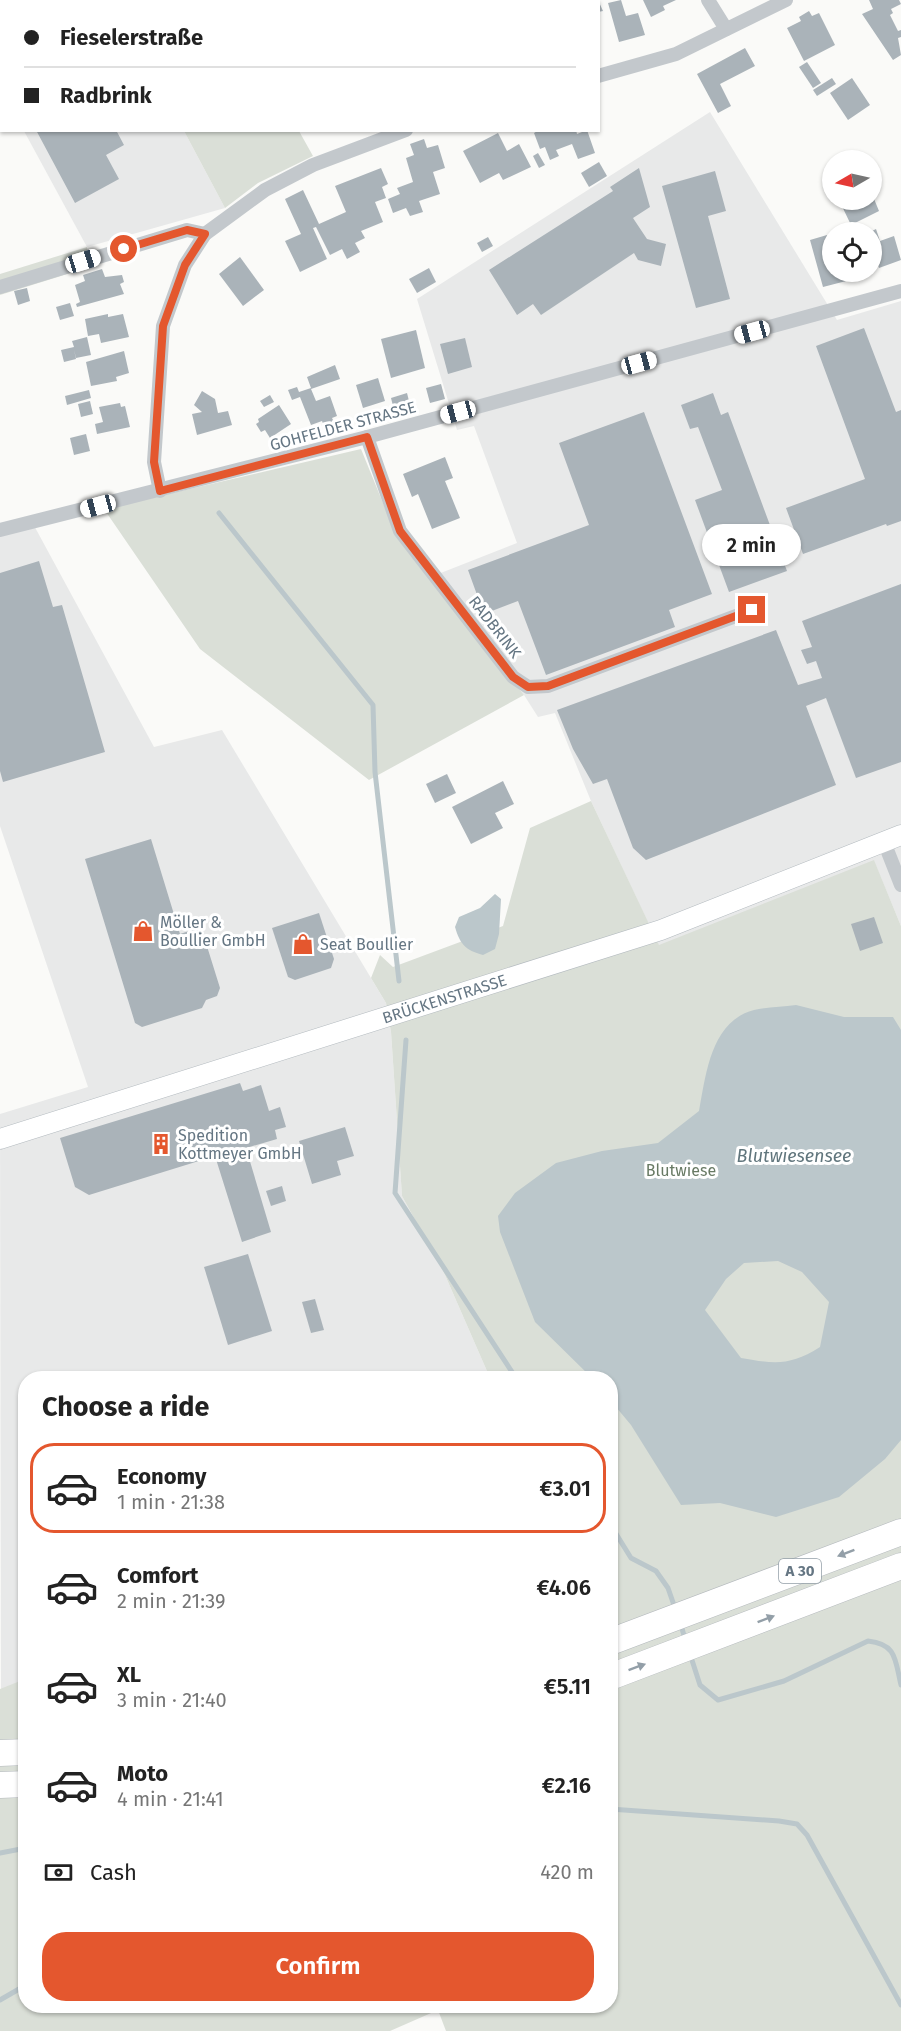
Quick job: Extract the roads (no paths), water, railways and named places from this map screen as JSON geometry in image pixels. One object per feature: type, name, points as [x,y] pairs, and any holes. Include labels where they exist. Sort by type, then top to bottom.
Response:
[{"type":"highway","name":"A 30","points":[[618,1639],[901,1532]]},
{"type":"highway","name":"A 30","points":[[618,1674],[711,1641],[901,1566]]},
{"type":"highway","points":[[0,1753],[18,1752]]},
{"type":"highway","points":[[0,1785],[18,1784]]},
{"type":"main road","name":"BRÜCKENSTRASSE","points":[[0,1139],[661,930],[892,838]]},
{"type":"street","points":[[708,0],[726,29]]},
{"type":"street","points":[[600,75],[676,54],[786,0]]},
{"type":"street","points":[[160,491],[154,462],[163,326],[185,265],[205,234],[265,190],[313,165],[401,132]]},
{"type":"street","points":[[0,286],[187,230],[205,234]]},
{"type":"street","name":"GOHFELDER STRASSE","points":[[0,530],[367,437],[901,291]]},
{"type":"street","name":"RADBRINK","points":[[367,437],[400,531],[513,677],[528,687],[548,686],[752,610]]},
{"type":"street","name":"BRÜCKENSTRASSE","points":[[892,838],[901,885]]},
{"type":"water","points":[[495,894],[501,899],[499,934],[495,949],[483,955],[464,945],[455,927],[459,917],[480,908]]},
{"type":"water","name":"Blutwiesensee","points":[[796,1005],[844,1017],[893,1017],[901,1030],[901,1440],[885,1459],[839,1497],[776,1517],[720,1503],[681,1505],[631,1425],[618,1409],[618,1371],[585,1371],[535,1322],[500,1232],[498,1216],[515,1193],[556,1163],[602,1151],[658,1143],[699,1111],[708,1066],[720,1037],[728,1025],[740,1016],[764,1008]],"holes":[[[778,1261],[802,1272],[829,1302],[820,1347],[800,1358],[782,1362],[741,1358],[705,1310],[726,1279],[744,1263]]]},
{"type":"waterway","points":[[219,513],[373,705],[375,772],[399,981]]},
{"type":"waterway","points":[[406,1040],[395,1193],[511,1371]]},
{"type":"waterway","points":[[618,1537],[631,1558],[656,1571],[668,1588],[676,1611]]},
{"type":"waterway","points":[[680,1622],[686,1642]]},
{"type":"waterway","points":[[690,1654],[700,1685],[718,1700],[784,1681],[868,1641],[885,1646],[890,1650],[896,1661],[901,1685]]},
{"type":"waterway","points":[[618,1810],[797,1824],[807,1835],[901,2005]]},
{"type":"waterway","points":[[0,1853],[18,1850]]},
{"type":"waterway","points":[[0,2000],[18,1990]]},
{"type":"place","name":"Möller & Boullier GmbH","points":[[143,931]]},
{"type":"place","name":"Seat Boullier","points":[[303,944]]},
{"type":"place","name":"Spedition Kottmeyer GmbH","points":[[161,1144]]},
{"type":"park label","name":"Blutwiese","points":[[681,1170]]}]
